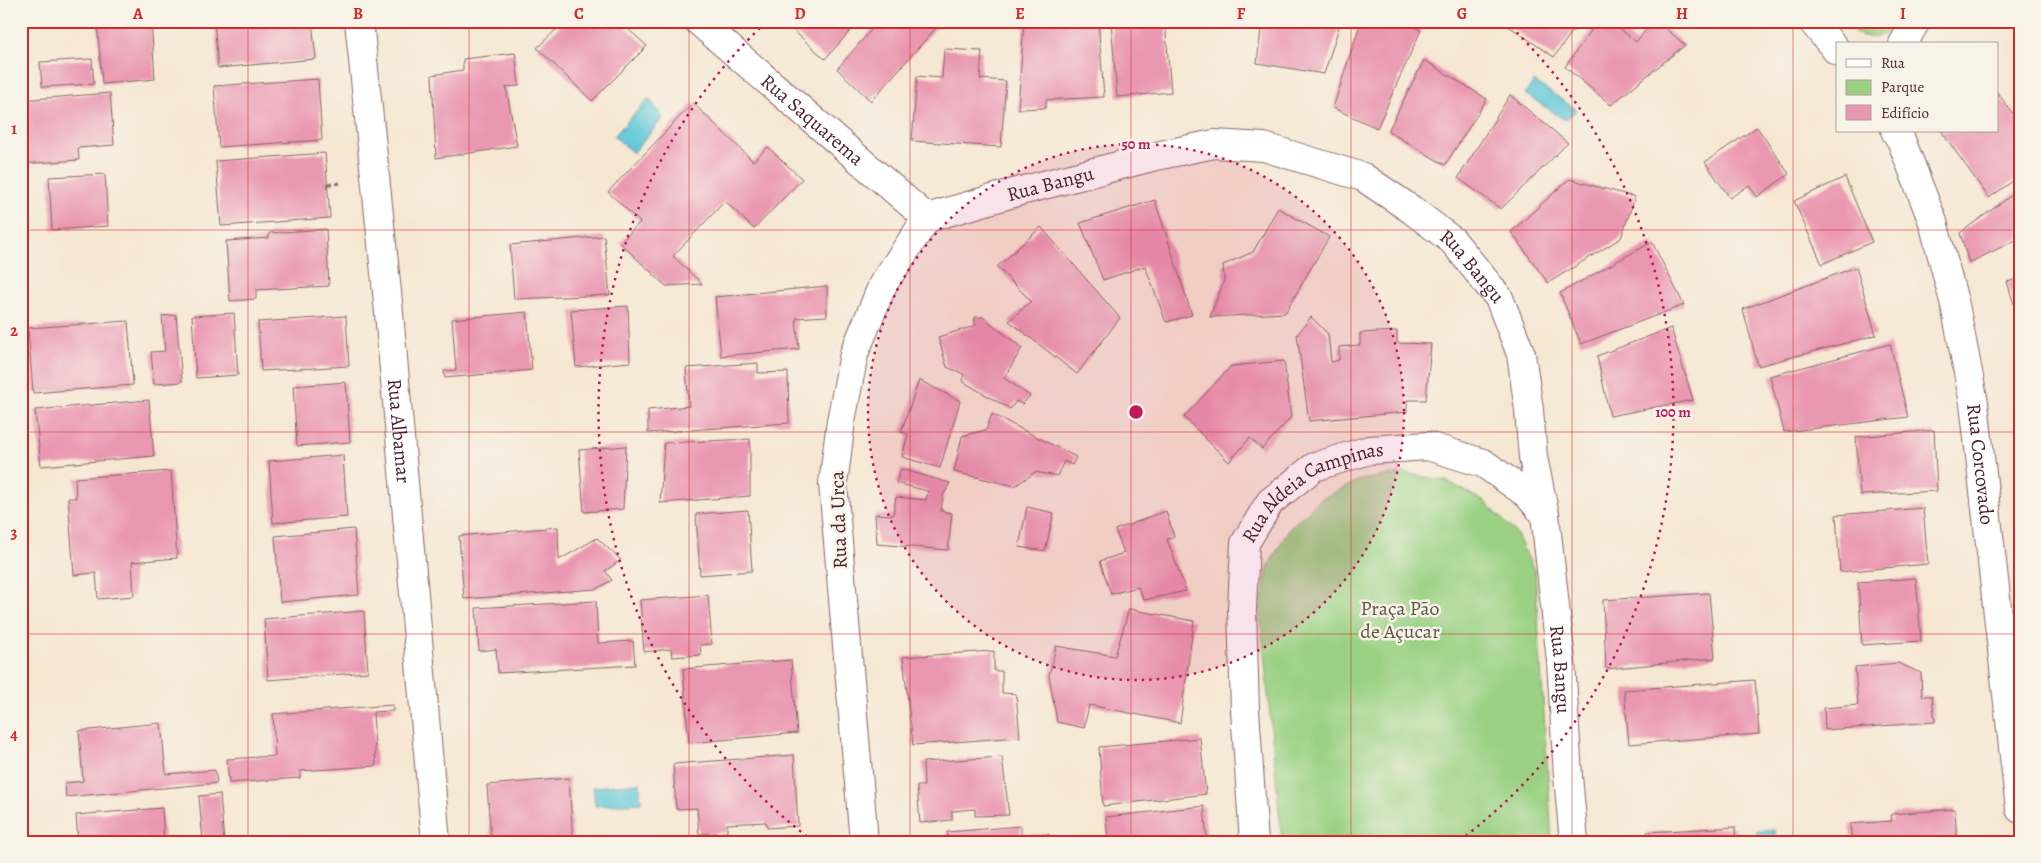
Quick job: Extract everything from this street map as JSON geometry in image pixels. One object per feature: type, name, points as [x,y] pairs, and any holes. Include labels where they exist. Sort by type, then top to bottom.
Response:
[{"type":"street","name":"Rua Albamar","points":[[359,21],[388,302],[436,842]]},
{"type":"street","name":"Rua Saquarema","points":[[698,21],[927,218]]},
{"type":"street","points":[[1904,42],[1916,21]]},
{"type":"street","points":[[1816,23],[1836,50]]},
{"type":"street","name":"Rua Corcovado","points":[[1896,132],[1901,140],[1933,222],[1955,305],[1974,403],[2020,809]]},
{"type":"street","name":"Rua Bangu","points":[[927,218],[1052,182],[1156,156],[1214,144],[1264,147],[1362,177],[1412,210],[1453,241],[1499,298],[1521,354],[1529,410],[1532,457],[1545,514],[1561,661],[1574,842]]},
{"type":"street","name":"Rua da Urca","points":[[864,842],[840,587],[833,484],[841,421],[854,354],[883,284],[927,218]]},
{"type":"street","name":"Rua Aldeia Campinas","points":[[1254,842],[1245,710],[1242,608],[1246,543],[1270,502],[1314,467],[1369,450],[1428,446],[1483,463],[1527,494],[1545,514]]},
{"type":"green space","points":[[1846,21],[1898,21],[1886,33],[1872,37],[1857,33]]},
{"type":"green space","name":"Praça Pão de Açucar","points":[[1404,473],[1447,481],[1485,502],[1516,533],[1535,572],[1552,842],[1282,842],[1260,610],[1268,567],[1289,529],[1321,499],[1360,480]]},
{"type":"water","points":[[1534,81],[1577,110],[1565,120],[1525,94]]},
{"type":"water","points":[[649,98],[663,118],[633,153],[614,136]]},
{"type":"water","points":[[640,783],[641,803],[595,806],[593,787]]},
{"type":"water","points":[[1775,830],[1776,842],[1757,842],[1757,831]]},
{"type":"building","points":[[97,21],[151,21],[155,79],[102,84]]},
{"type":"building","points":[[214,21],[312,21],[316,59],[218,68]]},
{"type":"building","points":[[565,21],[619,21],[647,46],[592,101],[537,48]]},
{"type":"building","points":[[783,21],[859,21],[825,59]]},
{"type":"building","points":[[879,21],[942,21],[871,101],[837,69]]},
{"type":"building","points":[[1024,21],[1098,21],[1104,97],[1046,100],[1046,108],[1018,109]]},
{"type":"building","points":[[1111,21],[1165,21],[1171,92],[1117,97]]},
{"type":"building","points":[[1262,21],[1341,21],[1324,74],[1257,63]]},
{"type":"building","points":[[1361,21],[1400,21],[1421,30],[1377,128],[1333,108]]},
{"type":"building","points":[[1510,21],[1580,21],[1554,57],[1507,25]]},
{"type":"building","points":[[1598,21],[1610,21],[1636,42],[1653,21],[1657,21],[1685,45],[1611,105],[1565,67]]},
{"type":"building","points":[[944,49],[982,51],[980,79],[1006,81],[1001,147],[912,141],[917,76],[942,78]]},
{"type":"building","points":[[515,53],[519,86],[506,87],[517,146],[436,158],[432,75],[463,70],[463,59]]},
{"type":"building","points":[[92,59],[94,84],[42,87],[40,62]]},
{"type":"building","points":[[1424,60],[1487,99],[1445,165],[1388,131]]},
{"type":"building","points":[[318,79],[322,140],[219,147],[214,86]]},
{"type":"building","points":[[110,93],[114,145],[78,148],[79,160],[21,164],[21,100]]},
{"type":"building","points":[[1998,93],[2020,123],[2020,176],[1989,198],[1942,132],[1998,132]]},
{"type":"building","points":[[1510,95],[1568,143],[1501,209],[1458,178]]},
{"type":"building","points":[[693,103],[753,161],[768,147],[802,179],[754,229],[725,201],[673,256],[702,284],[666,286],[620,243],[640,222],[608,192]]},
{"type":"building","points":[[1757,127],[1789,174],[1757,197],[1749,185],[1730,198],[1705,162]]},
{"type":"building","points":[[325,153],[330,218],[221,226],[216,161]]},
{"type":"building","points":[[105,174],[108,226],[52,230],[49,177]]},
{"type":"building","points":[[1845,177],[1872,242],[1822,264],[1794,201]]},
{"type":"building","points":[[1569,179],[1635,197],[1621,238],[1548,283],[1511,232]]},
{"type":"building","points":[[2020,189],[2020,238],[1969,263],[1960,233]]},
{"type":"building","points":[[1155,200],[1192,315],[1166,322],[1145,266],[1103,280],[1080,223]]},
{"type":"building","points":[[1278,208],[1329,237],[1285,313],[1210,317],[1224,280],[1223,265],[1253,252]]},
{"type":"building","points":[[1041,227],[1120,318],[1077,374],[1009,321],[1031,301],[997,267]]},
{"type":"building","points":[[326,229],[329,286],[256,290],[256,299],[230,301],[226,241],[269,238],[269,233]]},
{"type":"building","points":[[604,236],[610,295],[514,299],[510,245]]},
{"type":"building","points":[[1652,242],[1684,305],[1581,344],[1560,293]]},
{"type":"building","points":[[1856,267],[1876,335],[1758,366],[1743,309]]},
{"type":"building","points":[[2020,278],[2020,320],[2019,320],[2007,282]]},
{"type":"building","points":[[827,286],[827,316],[796,318],[799,349],[721,356],[715,297]]},
{"type":"building","points":[[628,306],[630,362],[576,367],[571,310]]},
{"type":"building","points":[[527,312],[532,370],[445,378],[444,371],[456,370],[452,319]]},
{"type":"building","points":[[234,313],[238,375],[196,378],[192,316]]},
{"type":"building","points":[[176,315],[182,382],[154,384],[151,352],[165,351],[162,316]]},
{"type":"building","points":[[346,316],[349,366],[261,371],[258,322]]},
{"type":"building","points":[[975,317],[983,317],[1022,348],[1004,378],[1030,396],[1022,404],[1016,401],[1010,409],[962,381],[964,374],[947,367],[938,337],[975,326]]},
{"type":"building","points":[[1311,317],[1328,334],[1331,362],[1339,360],[1339,347],[1360,345],[1360,333],[1397,331],[1397,343],[1431,344],[1426,400],[1407,400],[1407,412],[1309,421],[1297,335]]},
{"type":"building","points":[[128,321],[133,385],[33,393],[28,328]]},
{"type":"building","points":[[1671,328],[1693,400],[1610,416],[1597,356]]},
{"type":"building","points":[[1890,344],[1908,417],[1784,432],[1770,376]]},
{"type":"building","points":[[1284,361],[1291,417],[1262,449],[1250,438],[1229,462],[1184,417],[1231,366]]},
{"type":"building","points":[[758,363],[758,373],[788,372],[789,423],[648,433],[648,410],[689,406],[686,368]]},
{"type":"building","points":[[919,380],[960,401],[940,468],[902,457],[908,434],[901,432]]},
{"type":"building","points":[[346,382],[350,442],[297,446],[293,386]]},
{"type":"building","points":[[149,400],[154,456],[41,466],[35,410]]},
{"type":"building","points":[[992,414],[1076,457],[1072,465],[1064,461],[1057,476],[1035,472],[1015,486],[954,472],[962,436],[986,430]]},
{"type":"building","points":[[1934,430],[1937,491],[1860,495],[1856,437]]},
{"type":"building","points":[[750,439],[750,496],[660,503],[664,443]]},
{"type":"building","points":[[626,446],[623,509],[584,512],[579,450]]},
{"type":"building","points":[[343,455],[347,517],[273,523],[269,461]]},
{"type":"building","points":[[901,469],[950,483],[943,496],[941,511],[952,513],[948,550],[877,544],[875,514],[893,515],[896,497],[926,500],[928,491],[896,483]]},
{"type":"building","points":[[171,471],[177,558],[132,562],[134,596],[98,599],[96,573],[74,575],[68,498],[76,498],[75,478]]},
{"type":"building","points":[[1027,507],[1054,513],[1045,551],[1019,547]]},
{"type":"building","points":[[1923,508],[1928,564],[1840,572],[1836,515]]},
{"type":"building","points":[[748,510],[752,571],[700,575],[696,514]]},
{"type":"building","points":[[1166,511],[1174,537],[1167,539],[1186,591],[1144,600],[1138,587],[1111,594],[1100,561],[1124,553],[1115,530]]},
{"type":"building","points":[[558,527],[559,560],[597,538],[621,560],[605,571],[612,580],[596,589],[464,599],[459,536]]},
{"type":"building","points":[[354,529],[359,595],[280,602],[275,536]]},
{"type":"building","points":[[1916,578],[1921,641],[1862,645],[1858,582]]},
{"type":"building","points":[[1709,593],[1715,658],[1606,669],[1603,600]]},
{"type":"building","points":[[708,595],[712,644],[700,645],[701,655],[672,657],[671,649],[644,652],[640,600]]},
{"type":"building","points":[[596,601],[598,643],[633,641],[635,665],[498,673],[496,649],[479,651],[476,608]]},
{"type":"building","points":[[1129,609],[1194,621],[1180,723],[1089,705],[1084,728],[1057,722],[1049,675],[1056,646],[1115,656]]},
{"type":"building","points":[[364,611],[368,672],[268,680],[264,619]]},
{"type":"building","points":[[994,651],[994,671],[1002,671],[1002,693],[1016,694],[1020,737],[913,745],[903,657]]},
{"type":"building","points":[[791,660],[797,733],[689,743],[683,669]]},
{"type":"building","points":[[1898,663],[1921,673],[1922,696],[1932,696],[1935,722],[1825,730],[1824,708],[1858,705],[1855,667]]},
{"type":"building","points":[[1755,680],[1759,734],[1629,744],[1624,690]]},
{"type":"building","points":[[393,705],[393,711],[373,712],[376,766],[300,771],[300,778],[229,783],[227,759],[275,756],[273,714]]},
{"type":"building","points":[[161,723],[166,774],[215,770],[217,783],[66,797],[65,783],[83,781],[79,731]]},
{"type":"building","points":[[1200,738],[1206,794],[1103,806],[1099,747]]},
{"type":"building","points":[[794,755],[798,826],[767,828],[766,822],[727,824],[727,832],[699,834],[697,808],[676,809],[673,764]]},
{"type":"building","points":[[1002,757],[1009,815],[975,816],[975,809],[952,811],[952,820],[920,823],[917,786],[924,786],[923,762]]},
{"type":"building","points":[[569,778],[573,842],[491,842],[487,785]]},
{"type":"building","points":[[220,794],[224,842],[203,842],[199,796]]},
{"type":"building","points":[[1204,806],[1207,842],[1108,842],[1106,817]]},
{"type":"building","points":[[162,808],[164,842],[78,842],[76,815]]},
{"type":"building","points":[[1955,809],[1957,842],[1852,842],[1850,824],[1892,821],[1891,814]]},
{"type":"building","points":[[1021,826],[1021,835],[1049,834],[1049,842],[948,842],[947,832]]},
{"type":"building","points":[[1735,827],[1736,842],[1647,842],[1647,832]]}]
